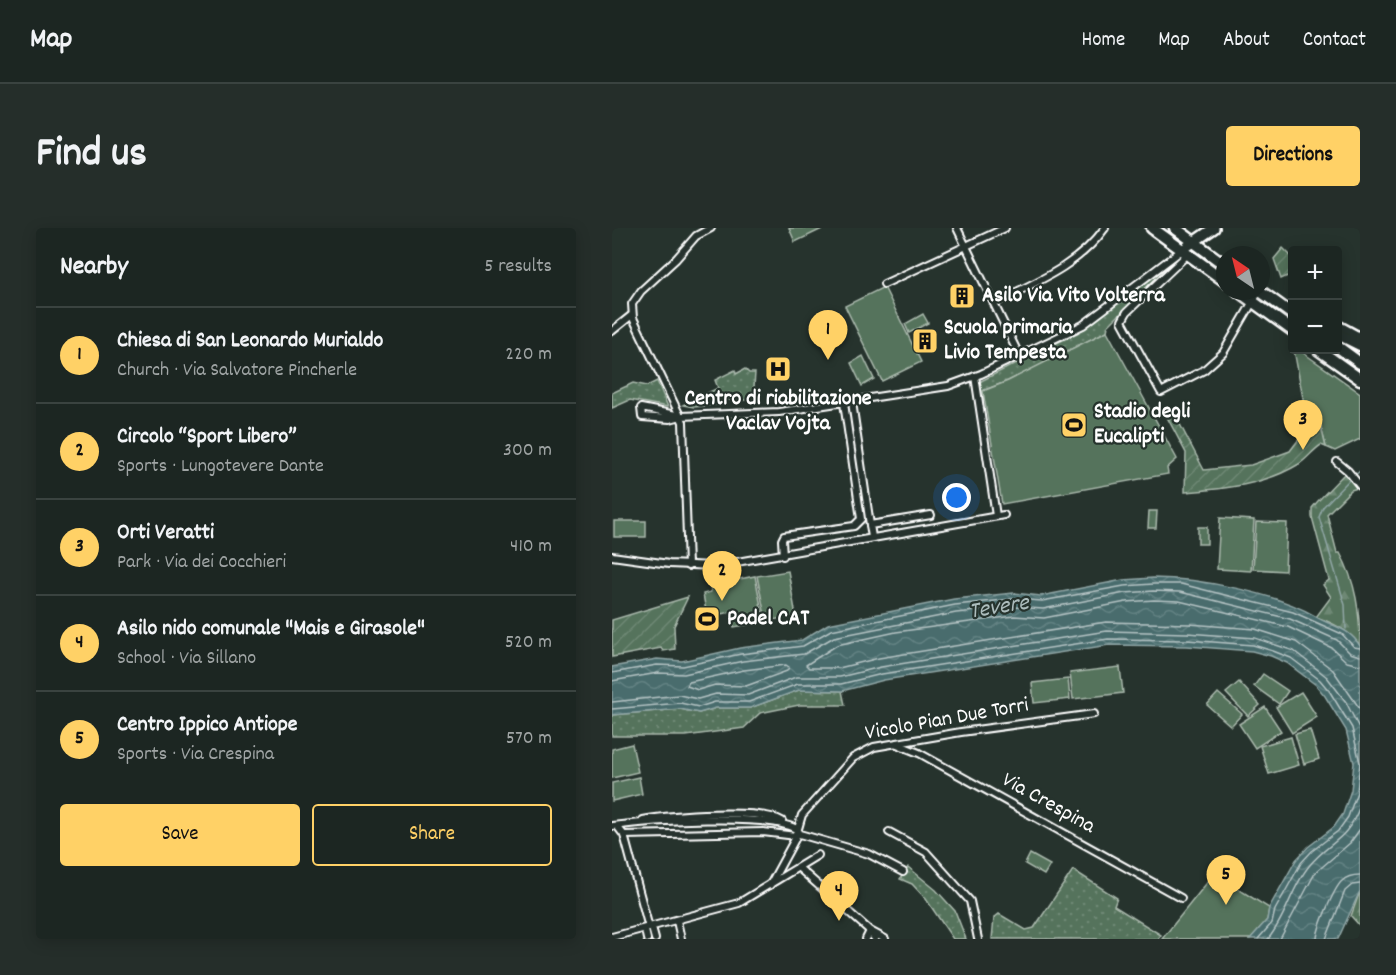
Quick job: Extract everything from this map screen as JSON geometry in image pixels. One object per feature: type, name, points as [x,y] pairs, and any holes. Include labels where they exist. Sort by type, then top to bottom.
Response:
[{"type":"main road","points":[[1152,228],[1216,275]]},
{"type":"main road","points":[[1175,228],[1216,258]]},
{"type":"main road","points":[[1270,298],[1288,311]]},
{"type":"main road","points":[[1250,300],[1288,327]]},
{"type":"main road","points":[[1342,336],[1360,345]]},
{"type":"main road","points":[[1342,349],[1360,363]]},
{"type":"main road","points":[[1325,354],[1360,379]]},
{"type":"street","points":[[688,566],[681,416],[632,315],[633,300],[676,259],[696,236],[711,228]]},
{"type":"street","points":[[957,228],[1019,356]]},
{"type":"street","points":[[884,284],[1005,228]]},
{"type":"street","points":[[994,303],[1053,275],[1063,265],[1083,252],[1105,228]]},
{"type":"street","points":[[1214,228],[1185,253],[1127,312],[1122,321],[1161,392],[1201,371],[1228,348],[1253,302]]},
{"type":"street","points":[[681,416],[641,408],[642,417],[670,419],[681,416],[779,412],[932,390],[975,376],[1089,320],[1185,253]]},
{"type":"street","points":[[612,331],[632,315]]},
{"type":"street","points":[[1342,328],[1360,338]]},
{"type":"street","points":[[975,376],[996,516]]},
{"type":"street","points":[[783,556],[784,536],[854,526],[860,521],[852,402]]},
{"type":"street","points":[[844,403],[872,537]]},
{"type":"street","points":[[1337,462],[1360,486]]},
{"type":"street","points":[[870,525],[931,515]]},
{"type":"street","points":[[612,556],[688,566],[714,566],[783,556],[872,537],[1004,515]]},
{"type":"street","name":"Vicolo Pian Due Torri","points":[[770,885],[796,833],[802,815],[853,758],[874,747],[961,732],[1094,714]]},
{"type":"street","name":"Via Crespina","points":[[897,743],[1181,898]]},
{"type":"street","points":[[615,826],[635,822],[759,820],[788,824],[796,833]]},
{"type":"street","points":[[615,826],[624,835],[649,929],[655,939]]},
{"type":"street","points":[[889,832],[926,852],[970,901],[978,939]]},
{"type":"street","points":[[624,835],[796,833],[869,854],[903,872]]},
{"type":"street","points":[[612,937],[649,929],[739,903],[819,855]]},
{"type":"street","points":[[800,868],[870,931],[885,939]]},
{"type":"street","points":[[677,921],[681,939]]},
{"type":"street","points":[[647,939],[649,929]]},
{"type":"street","points":[[866,939],[870,931]]},
{"type":"street","points":[[870,931],[875,939]]},
{"type":"green space","points":[[789,228],[824,228],[795,242]]},
{"type":"green space","points":[[1283,248],[1288,253],[1288,276],[1281,279],[1274,259]]},
{"type":"green space","points":[[1168,266],[1108,326],[1107,331],[1008,381],[984,390],[983,402],[981,402],[979,382],[1077,333]]},
{"type":"green space","points":[[884,287],[921,362],[882,381],[845,306]]},
{"type":"green space","points":[[923,314],[928,323],[909,333],[905,324]]},
{"type":"green space","name":"Stadio degli Eucalipti","points":[[1107,331],[1177,459],[1167,468],[1168,474],[1002,504],[983,391],[1008,381]]},
{"type":"green space","points":[[1295,354],[1305,354],[1360,393],[1360,439],[1335,451],[1326,447],[1316,407],[1305,409]]},
{"type":"green space","points":[[863,356],[874,379],[862,386],[851,363]]},
{"type":"green space","points":[[745,369],[749,373],[755,373],[753,400],[722,400],[721,404],[694,407],[683,405],[718,388],[715,380],[735,370],[736,374]]},
{"type":"green space","points":[[657,381],[668,407],[630,400],[612,408],[612,393],[633,383],[647,386]]},
{"type":"green space","points":[[1316,407],[1326,447],[1321,445],[1299,464],[1272,477],[1229,487],[1185,492],[1186,453],[1167,417],[1174,413],[1204,470],[1251,465],[1290,451],[1308,427],[1305,409]]},
{"type":"green space","points":[[1344,474],[1358,488],[1351,490],[1327,514],[1337,553],[1340,553],[1353,586],[1358,610],[1360,646],[1347,632],[1316,617],[1331,597],[1323,585],[1329,580],[1312,517],[1312,508]]},
{"type":"green space","points":[[1149,511],[1157,511],[1156,528],[1148,528]]},
{"type":"green space","points":[[1220,518],[1254,520],[1251,571],[1217,569]]},
{"type":"green space","points":[[614,521],[646,521],[646,537],[614,537]]},
{"type":"green space","points":[[1256,522],[1287,523],[1285,571],[1253,569]]},
{"type":"green space","points":[[1198,527],[1207,527],[1207,544],[1198,544]]},
{"type":"green space","points":[[788,571],[796,616],[766,621],[757,576]]},
{"type":"green space","points":[[755,576],[764,622],[734,627],[731,612],[716,615],[714,609],[706,611],[703,594],[711,592],[710,585]]},
{"type":"green space","points":[[688,597],[674,626],[675,649],[663,651],[661,648],[612,657],[612,620]]},
{"type":"green space","points":[[1120,667],[1123,693],[1073,699],[1070,673]]},
{"type":"green space","points":[[1263,674],[1288,691],[1279,704],[1254,686]]},
{"type":"green space","points":[[1068,679],[1070,699],[1034,703],[1032,683]]},
{"type":"green space","points":[[1239,682],[1260,705],[1248,716],[1226,693]]},
{"type":"green space","points":[[799,690],[842,691],[845,705],[799,705],[760,713],[744,728],[686,736],[612,736],[612,715],[680,709],[699,713],[716,708],[750,708]]},
{"type":"green space","points":[[1301,692],[1317,717],[1292,733],[1276,707]]},
{"type":"green space","points":[[1218,693],[1242,714],[1231,726],[1207,705]]},
{"type":"green space","points":[[1265,707],[1281,731],[1255,748],[1239,724]]},
{"type":"green space","points":[[1310,730],[1319,759],[1304,764],[1295,734]]},
{"type":"green space","points":[[1291,737],[1299,765],[1269,774],[1260,746]]},
{"type":"green space","points":[[632,744],[638,772],[612,778],[612,749]]},
{"type":"green space","points":[[639,777],[642,794],[612,801],[612,783]]},
{"type":"green space","points":[[1030,854],[1050,865],[1044,875],[1025,864]]},
{"type":"green space","points":[[908,867],[936,890],[955,911],[966,939],[953,939],[926,899],[912,884],[900,879]]},
{"type":"green space","points":[[1073,870],[1117,898],[1114,906],[1161,935],[1158,939],[992,939],[994,918],[999,914],[1026,930],[1034,928]]},
{"type":"green space","points":[[1214,874],[1269,908],[1267,920],[1250,939],[1162,939]]},
{"type":"green space","points":[[1360,891],[1360,926],[1351,916]]},
{"type":"water","name":"Tevere","points":[[1153,578],[1214,584],[1280,600],[1345,631],[1360,646],[1360,891],[1338,939],[1250,939],[1267,920],[1269,908],[1296,860],[1308,847],[1334,827],[1343,814],[1351,790],[1354,763],[1346,730],[1325,696],[1316,685],[1287,663],[1271,656],[1252,651],[1187,646],[1109,645],[884,680],[842,691],[799,690],[750,708],[716,708],[699,713],[680,709],[612,715],[612,667],[657,659],[682,661],[740,648],[802,640],[828,624],[954,599],[1014,593],[1041,596],[1123,580]]},
{"type":"waterway","points":[[1354,476],[1360,471]]},
{"type":"waterway","points":[[1346,629],[1345,605],[1319,517],[1323,507],[1350,479]]},
{"type":"place","name":"Asilo Via Vito Volterra","points":[[962,296]]},
{"type":"place","name":"Scuola primaria Livio Tempesta","points":[[925,341]]},
{"type":"place","name":"Chiesa di San Leonardo Murialdo","points":[[828,360]]},
{"type":"place","name":"Centro di riabilitazione Vaclav Vojta","points":[[778,369]]},
{"type":"place","name":"Stadio degli Eucalipti","points":[[1074,425]]},
{"type":"place","name":"Orti Veratti","points":[[1303,450]]},
{"type":"place","name":"Circolo “Sport Libero”","points":[[722,601]]},
{"type":"place","name":"Padel CAT","points":[[707,619]]},
{"type":"place","name":"Centro Ippico Antiope","points":[[1226,905]]},
{"type":"place","name":"Asilo nido comunale \"Mais e Girasole\"","points":[[839,921]]}]
